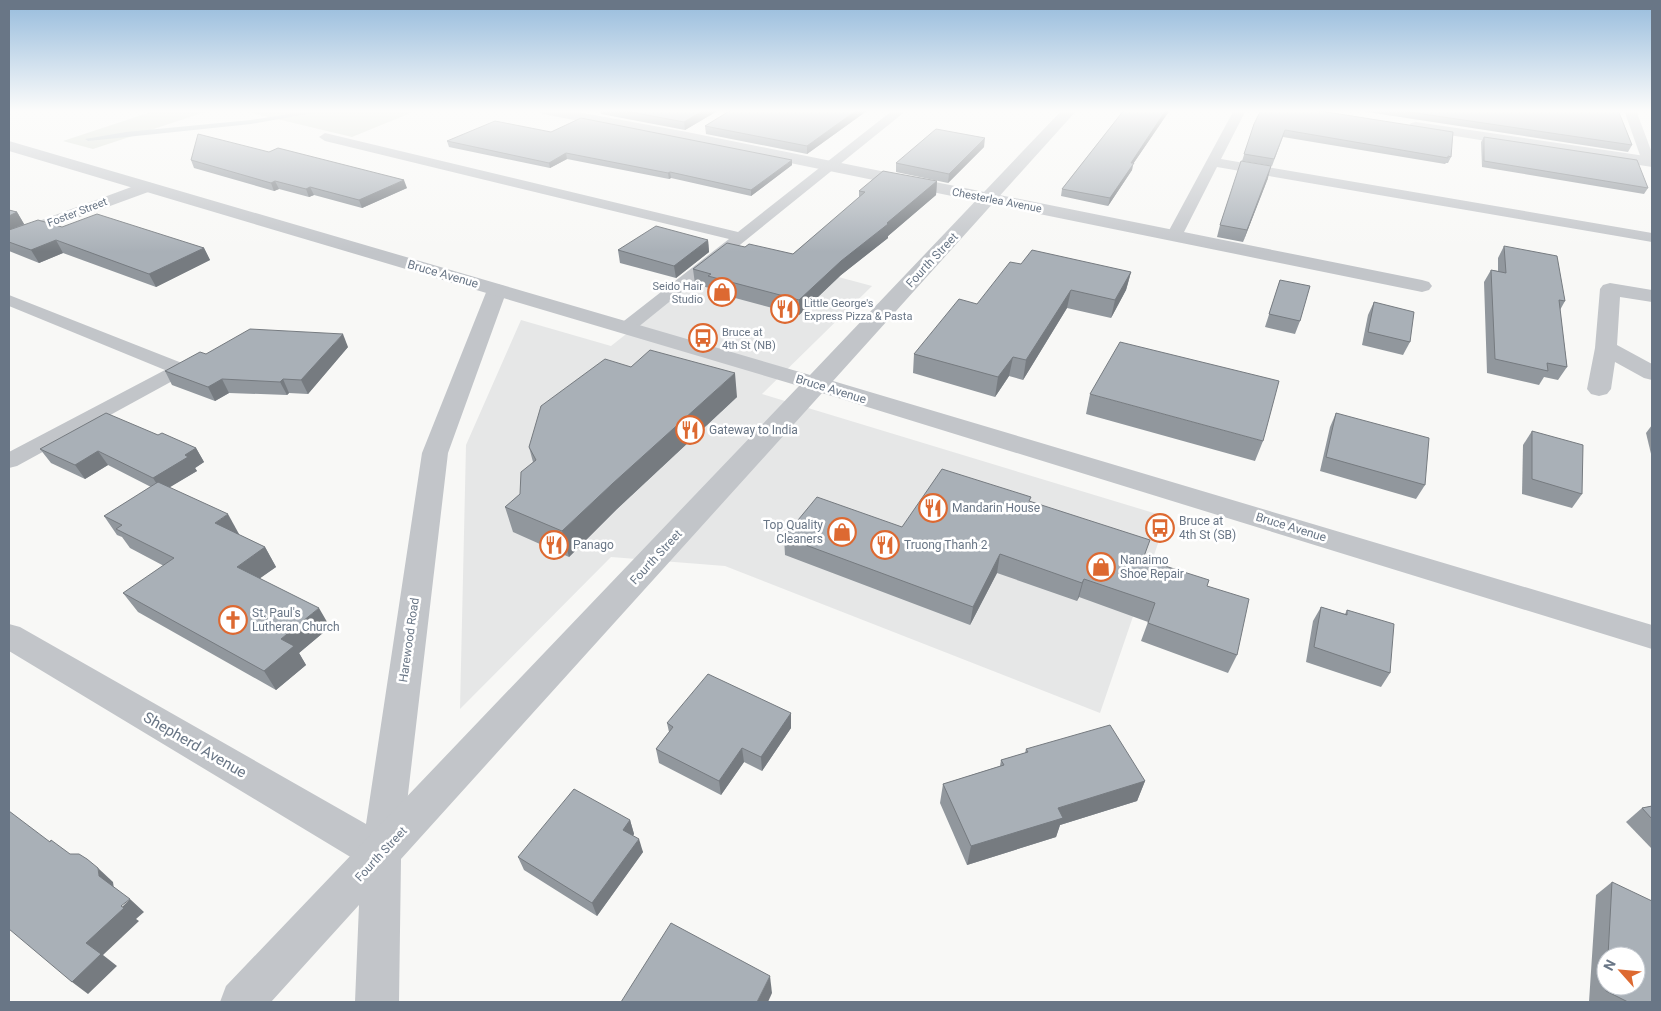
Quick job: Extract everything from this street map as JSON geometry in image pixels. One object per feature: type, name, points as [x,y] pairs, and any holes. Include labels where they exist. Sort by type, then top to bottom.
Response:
[{"type":"street","name":"Bruce Avenue","points":[[47,157],[817,384],[1652,636]]},
{"type":"street","name":"Chesterlea Avenue","points":[[786,157],[1422,286]]},
{"type":"street","name":"Fourth Street","points":[[242,1002],[1026,157]]},
{"type":"street","points":[[1625,157],[1651,161]]},
{"type":"street","name":"Foster Street","points":[[9,238],[145,186]]},
{"type":"street","points":[[1599,389],[1606,348],[1610,289],[1652,296]]},
{"type":"street","name":"Harewood Road","points":[[377,1002],[381,854],[435,452],[497,290]]},
{"type":"street","points":[[1606,348],[1652,373]]},
{"type":"street","name":"Shepherd Avenue","points":[[9,636],[381,854]]},
{"type":"lane","points":[[410,157],[740,236]]},
{"type":"lane","points":[[626,328],[840,157]]},
{"type":"lane","points":[[1174,236],[1216,157]]},
{"type":"lane","points":[[1213,162],[1652,238]]},
{"type":"lane","points":[[9,300],[180,369],[9,461]]},
{"type":"shaded area","points":[[734,249],[872,286],[762,394],[1167,517],[1100,713],[725,566],[611,557],[460,709],[466,445],[521,320],[611,346]]},
{"type":"building","points":[[192,157],[314,157],[404,180],[359,200],[310,187],[306,189],[275,181],[271,183],[191,160]]},
{"type":"building","points":[[522,157],[559,157],[549,163]]},
{"type":"building","points":[[587,157],[778,157],[792,160],[751,190]]},
{"type":"building","points":[[903,157],[966,157],[949,174],[896,163]]},
{"type":"building","points":[[1087,157],[1135,157],[1131,163],[1134,163],[1110,198],[1062,189]]},
{"type":"building","points":[[1484,157],[1618,157],[1637,160],[1648,188],[1484,161]]},
{"type":"building","points":[[1241,161],[1271,166],[1247,230],[1220,225]]},
{"type":"building","points":[[883,171],[937,181],[888,224],[841,261],[799,300],[708,276],[711,274],[693,269],[727,243],[745,247],[749,244],[793,254],[865,192],[859,191]]},
{"type":"building","points":[[9,210],[17,212],[9,216]]},
{"type":"building","points":[[97,214],[204,248],[149,274],[56,240],[31,250],[9,242],[9,230],[38,220],[62,227]]},
{"type":"building","points":[[656,226],[708,240],[674,266],[618,250]]},
{"type":"building","points":[[1504,246],[1557,256],[1565,301],[1559,300],[1567,367],[1547,363],[1548,371],[1495,359],[1491,270],[1506,273]]},
{"type":"building","points":[[1032,250],[1131,272],[1115,300],[1071,290],[1026,360],[1013,357],[998,377],[914,354],[959,299],[977,304],[1010,262],[1021,264]]},
{"type":"building","points":[[1280,280],[1310,286],[1300,321],[1269,314]]},
{"type":"building","points":[[1374,302],[1414,312],[1410,342],[1368,332]]},
{"type":"building","points":[[250,329],[343,334],[301,380],[283,379],[280,382],[222,379],[208,387],[165,371],[200,352],[206,354]]},
{"type":"building","points":[[1120,342],[1279,381],[1263,441],[1090,394]]},
{"type":"building","points":[[650,350],[735,373],[562,531],[505,507],[520,494],[521,472],[536,460],[529,447],[541,406],[605,359],[631,367]]},
{"type":"building","points":[[106,413],[158,435],[162,433],[196,448],[185,455],[188,457],[153,478],[98,451],[75,465],[40,449]]},
{"type":"building","points":[[1336,413],[1429,438],[1425,485],[1326,457]]},
{"type":"building","points":[[1532,431],[1583,445],[1582,494],[1532,479]]},
{"type":"building","points":[[942,469],[1031,497],[1029,501],[1150,540],[1143,559],[1209,580],[1207,586],[1249,599],[1237,655],[1148,623],[1155,603],[1084,579],[1082,583],[1000,554],[973,607],[784,537],[817,497],[902,527]]},
{"type":"building","points":[[158,482],[228,514],[215,523],[265,547],[237,567],[319,608],[281,639],[294,646],[264,671],[123,593],[174,558],[116,529],[122,525],[104,516]]},
{"type":"building","points":[[1321,607],[1347,615],[1347,610],[1394,624],[1390,673],[1314,647]]},
{"type":"building","points":[[708,674],[791,713],[761,757],[742,748],[719,781],[656,749],[673,727],[667,723]]},
{"type":"building","points":[[1110,725],[1145,781],[1058,808],[1063,818],[971,846],[943,784],[1004,765],[1001,760],[1028,752],[1026,749]]},
{"type":"building","points":[[574,789],[630,820],[623,830],[639,839],[592,903],[518,857]]},
{"type":"building","points":[[1652,806],[1652,819],[1642,808]]},
{"type":"building","points":[[9,811],[50,842],[51,840],[70,854],[79,854],[87,859],[98,868],[99,876],[130,899],[121,906],[124,908],[86,943],[101,954],[72,982],[9,929]]},
{"type":"building","points":[[1612,882],[1652,901],[1652,1002],[1628,1002],[1616,996],[1646,996],[1646,946],[1609,946]]},
{"type":"building","points":[[671,923],[770,976],[757,1002],[621,1002]]},
{"type":"place","name":"Seido Hair Studio","points":[[722,292]]},
{"type":"place","name":"Little George's Express Pizza & Pasta","points":[[785,309]]},
{"type":"place","name":"Bruce at 4th St (NB)","points":[[703,338]]},
{"type":"place","name":"Gateway to India","points":[[690,430]]},
{"type":"place","name":"Mandarin House","points":[[933,508]]},
{"type":"place","name":"Bruce at 4th St (SB)","points":[[1160,528]]},
{"type":"place","name":"Top Quality Cleaners","points":[[842,532]]},
{"type":"place","name":"Panago","points":[[554,545]]},
{"type":"place","name":"Truong Thanh 2","points":[[885,545]]},
{"type":"place","name":"Nanaimo Shoe Repair","points":[[1101,567]]},
{"type":"place","name":"St. Paul's Lutheran Church","points":[[233,620]]}]
